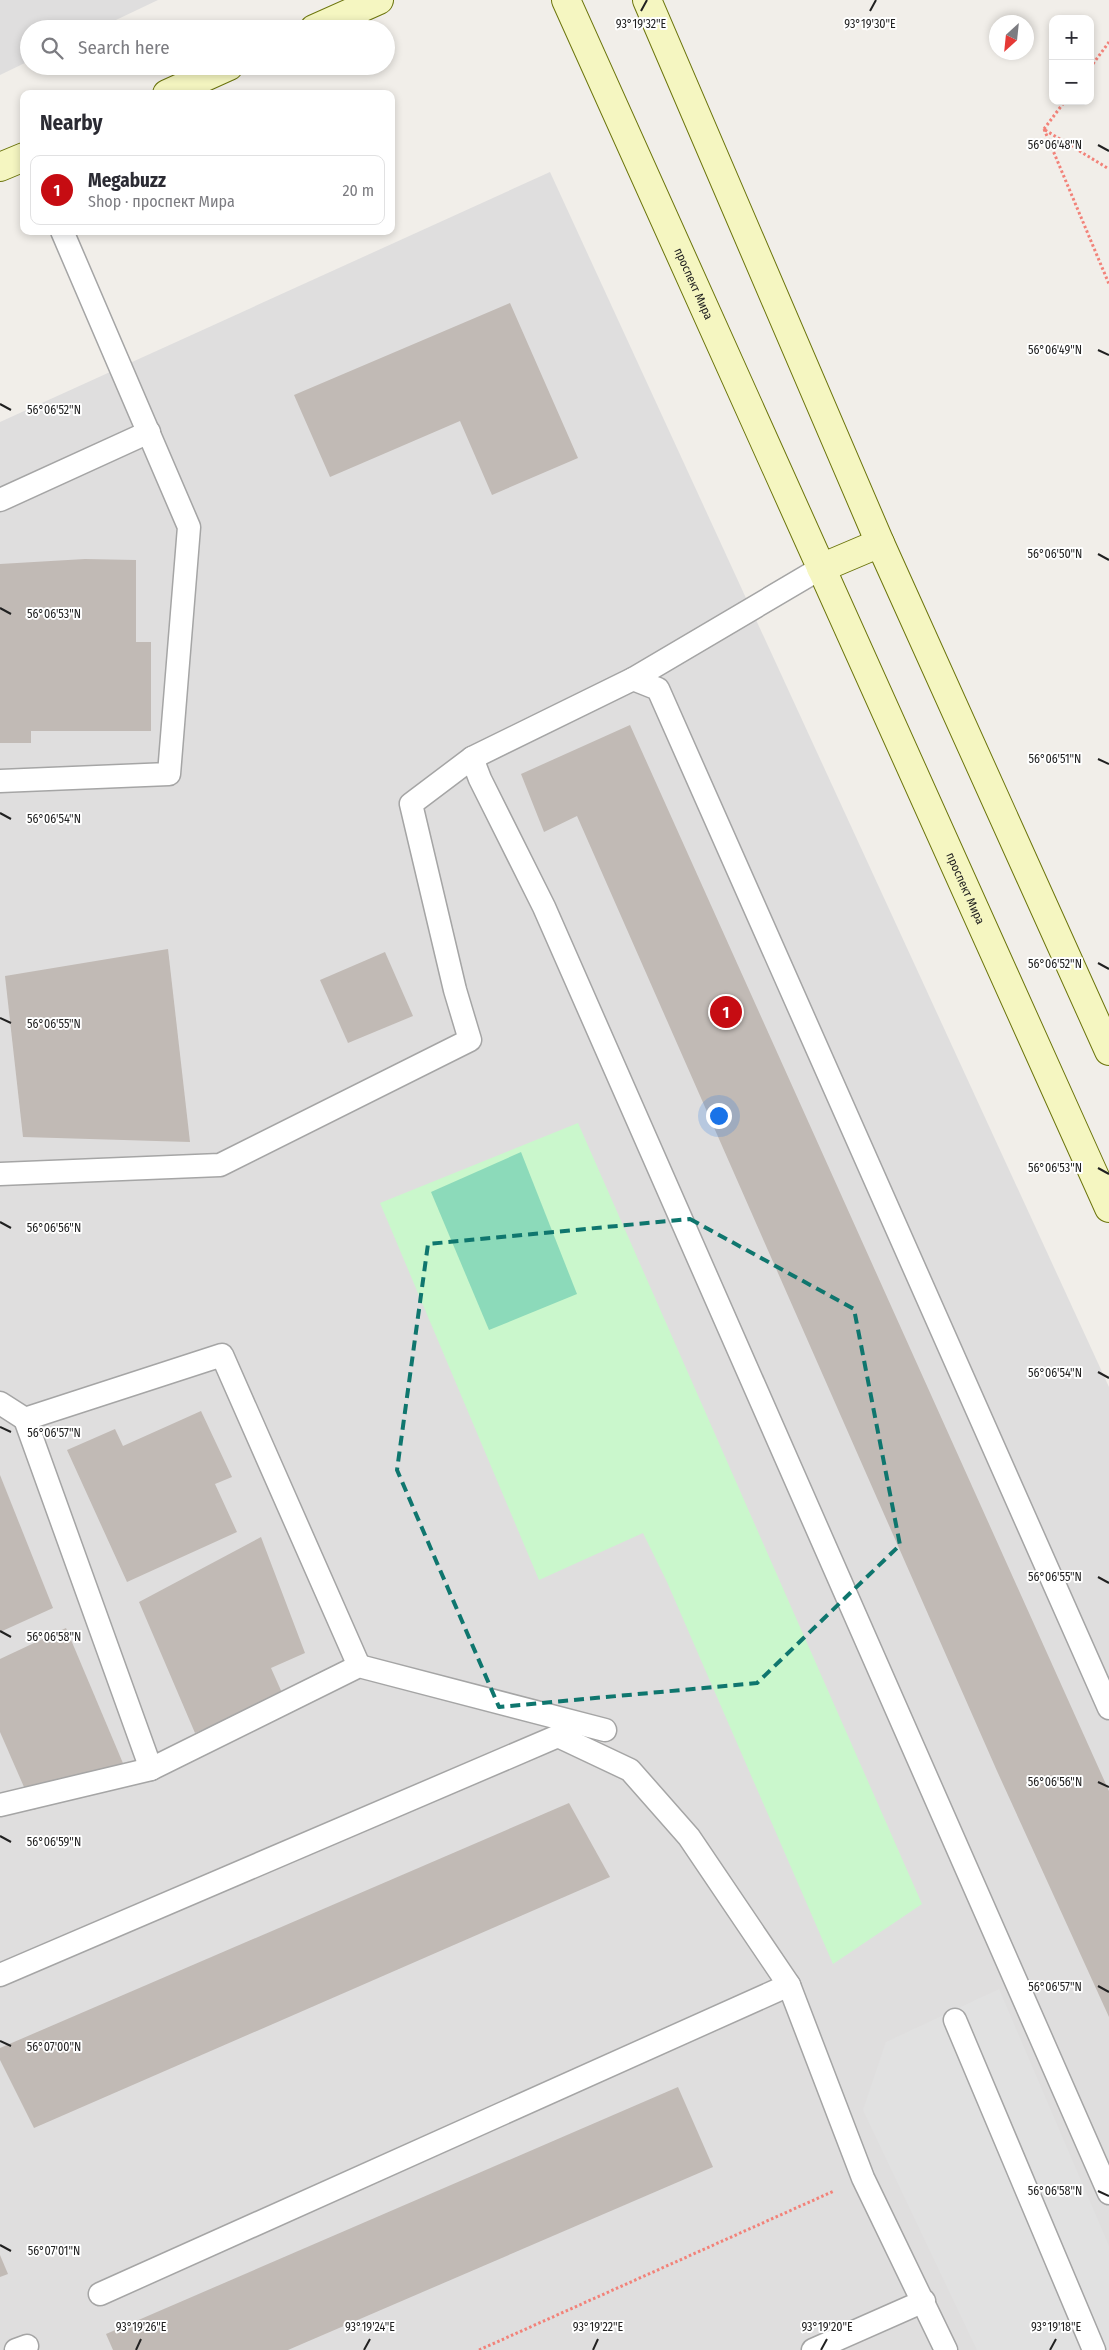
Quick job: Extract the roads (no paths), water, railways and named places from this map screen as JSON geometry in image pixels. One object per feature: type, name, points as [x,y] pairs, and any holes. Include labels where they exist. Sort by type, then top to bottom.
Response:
[{"type":"main road","points":[[334,20],[379,0]]},
{"type":"main road","name":"проспект Мира","points":[[566,0],[1109,1208]]},
{"type":"main road","points":[[647,0],[880,542],[1109,1051]]},
{"type":"main road","points":[[176,90],[209,75]]},
{"type":"main road","points":[[0,168],[20,159]]},
{"type":"main road","points":[[821,568],[880,542]]},
{"type":"lane","points":[[0,780],[169,774],[189,527],[64,235]]},
{"type":"lane","points":[[0,500],[149,432]]},
{"type":"lane","points":[[0,1174],[220,1165],[470,1040],[455,990],[411,804],[472,758],[633,679],[821,568]]},
{"type":"lane","points":[[633,679],[658,689],[1109,1708]]},
{"type":"lane","points":[[472,758],[480,779],[544,907],[1109,2192]]},
{"type":"lane","points":[[25,1419],[222,1355],[359,1666]]},
{"type":"lane","points":[[0,1403],[25,1419],[151,1769]]},
{"type":"lane","points":[[0,1805],[151,1769],[359,1666],[605,1730]]},
{"type":"lane","points":[[0,1975],[558,1736],[630,1770],[689,1837],[789,1985],[863,2178],[946,2350]]},
{"type":"lane","points":[[100,2294],[789,1985]]},
{"type":"lane","points":[[955,2020],[1094,2350]]},
{"type":"lane","points":[[812,2350],[924,2302]]},
{"type":"place","name":"Megabuzz","points":[[726,1012]]}]
